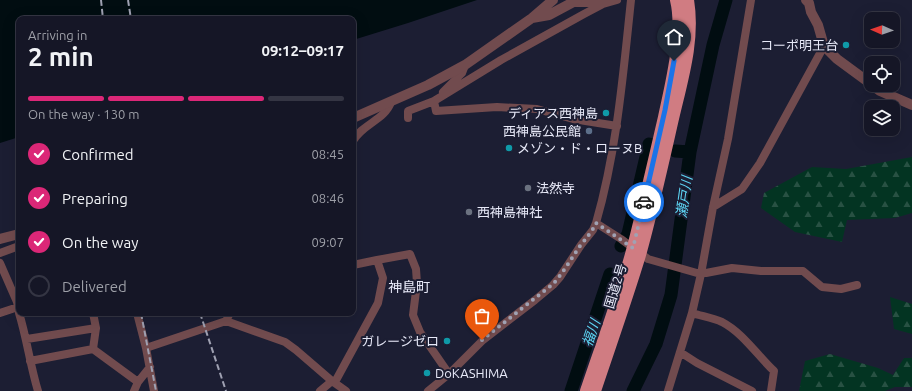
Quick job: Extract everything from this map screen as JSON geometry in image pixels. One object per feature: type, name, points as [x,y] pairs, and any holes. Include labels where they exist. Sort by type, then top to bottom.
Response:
[{"type":"highway","name":"国道2号","points":[[595,391],[625,303],[634,249],[656,153],[674,61],[678,19],[676,0]]},
{"type":"highway","name":"国道2号","points":[[586,391],[634,249],[685,66],[690,24],[688,0]]},
{"type":"street","points":[[356,117],[428,85],[465,65],[532,18],[553,0]]},
{"type":"street","points":[[532,18],[549,15],[574,2],[590,3],[599,0]]},
{"type":"street","points":[[408,118],[408,111],[434,101],[501,60],[584,14],[603,4],[617,0]]},
{"type":"street","points":[[428,391],[450,374],[482,340],[530,304],[553,284],[560,277],[581,245],[593,230],[605,193],[617,126],[631,0]]},
{"type":"street","points":[[668,391],[692,313],[699,273],[728,139],[750,0]]},
{"type":"street","points":[[806,0],[809,3],[811,12],[818,25],[824,46],[837,59],[864,80]]},
{"type":"street","points":[[713,207],[742,189],[760,163],[824,46]]},
{"type":"street","points":[[434,101],[462,73],[465,65]]},
{"type":"street","points":[[882,92],[912,105]]},
{"type":"street","points":[[434,101],[436,111],[497,107],[537,108],[573,120],[617,126]]},
{"type":"street","points":[[356,136],[388,110],[391,102]]},
{"type":"street","points":[[596,223],[634,249],[699,273],[732,268],[761,271],[803,271],[822,287],[841,289],[857,284]]},
{"type":"street","points":[[0,239],[16,235]]},
{"type":"street","points":[[0,253],[16,247]]},
{"type":"street","points":[[356,264],[410,254],[416,269],[417,283],[413,315],[420,332],[450,374]]},
{"type":"street","points":[[320,391],[334,382],[378,303],[383,278],[377,260]]},
{"type":"street","points":[[0,263],[16,300]]},
{"type":"street","points":[[0,313],[16,311]]},
{"type":"street","points":[[692,313],[722,322],[749,344],[774,371],[771,391]]},
{"type":"street","points":[[20,316],[38,391]]},
{"type":"street","points":[[93,349],[96,328],[94,316]]},
{"type":"street","points":[[138,316],[146,348],[154,391]]},
{"type":"street","points":[[226,321],[228,316]]},
{"type":"street","points":[[146,348],[226,321],[285,342],[346,391]]},
{"type":"street","points":[[27,339],[96,328]]},
{"type":"street","points":[[30,362],[93,349],[138,382]]},
{"type":"street","points":[[680,352],[697,363],[752,391]]},
{"type":"street","points":[[134,391],[138,382],[150,367]]},
{"type":"green space","points":[[912,157],[912,213],[895,218],[847,220],[842,242],[795,232],[761,208],[764,193],[812,167],[846,169]]},
{"type":"green space","points":[[890,297],[912,304],[912,334],[894,329]]},
{"type":"green space","points":[[830,354],[878,368],[893,375],[904,358],[912,358],[912,387],[895,387],[885,391],[799,391],[805,361]]},
{"type":"shaded area","points":[[0,0],[477,0],[356,39],[356,16],[16,16],[16,138],[0,143]]},
{"type":"waterway","name":"瀬戸川","points":[[633,391],[656,344],[671,295],[690,152],[713,45],[726,0]]},
{"type":"waterway","name":"福川","points":[[621,246],[628,234],[649,144],[652,145]]},
{"type":"waterway","name":"福川","points":[[675,151],[690,152]]},
{"type":"waterway","name":"福川","points":[[571,391],[610,274]]},
{"type":"railway","points":[[101,0],[103,16]]},
{"type":"railway","points":[[128,0],[131,16]]},
{"type":"railway","points":[[142,316],[156,391]]},
{"type":"railway","points":[[201,316],[226,391]]},
{"type":"way so far","points":[[482,340],[534,300],[560,277],[581,245],[593,230],[596,223],[633,248],[644,202]]},
{"type":"place","name":"コーポ明王台","points":[[846,45]]},
{"type":"place","name":"ディアス西神島","points":[[606,113]]},
{"type":"place","name":"西神島公民館","points":[[589,131]]},
{"type":"place","name":"メゾン・ド・ローヌB","points":[[509,148]]},
{"type":"place","name":"法然寺","points":[[528,188]]},
{"type":"place","name":"西神島神社","points":[[469,212]]},
{"type":"place","name":"ガレージゼロ","points":[[447,341]]},
{"type":"place","name":"DoKASHIMA","points":[[427,373]]},
{"type":"district","name":"神島町","points":[[409,287]]},
{"type":"route","points":[[644,202],[656,153],[674,61]]}]
